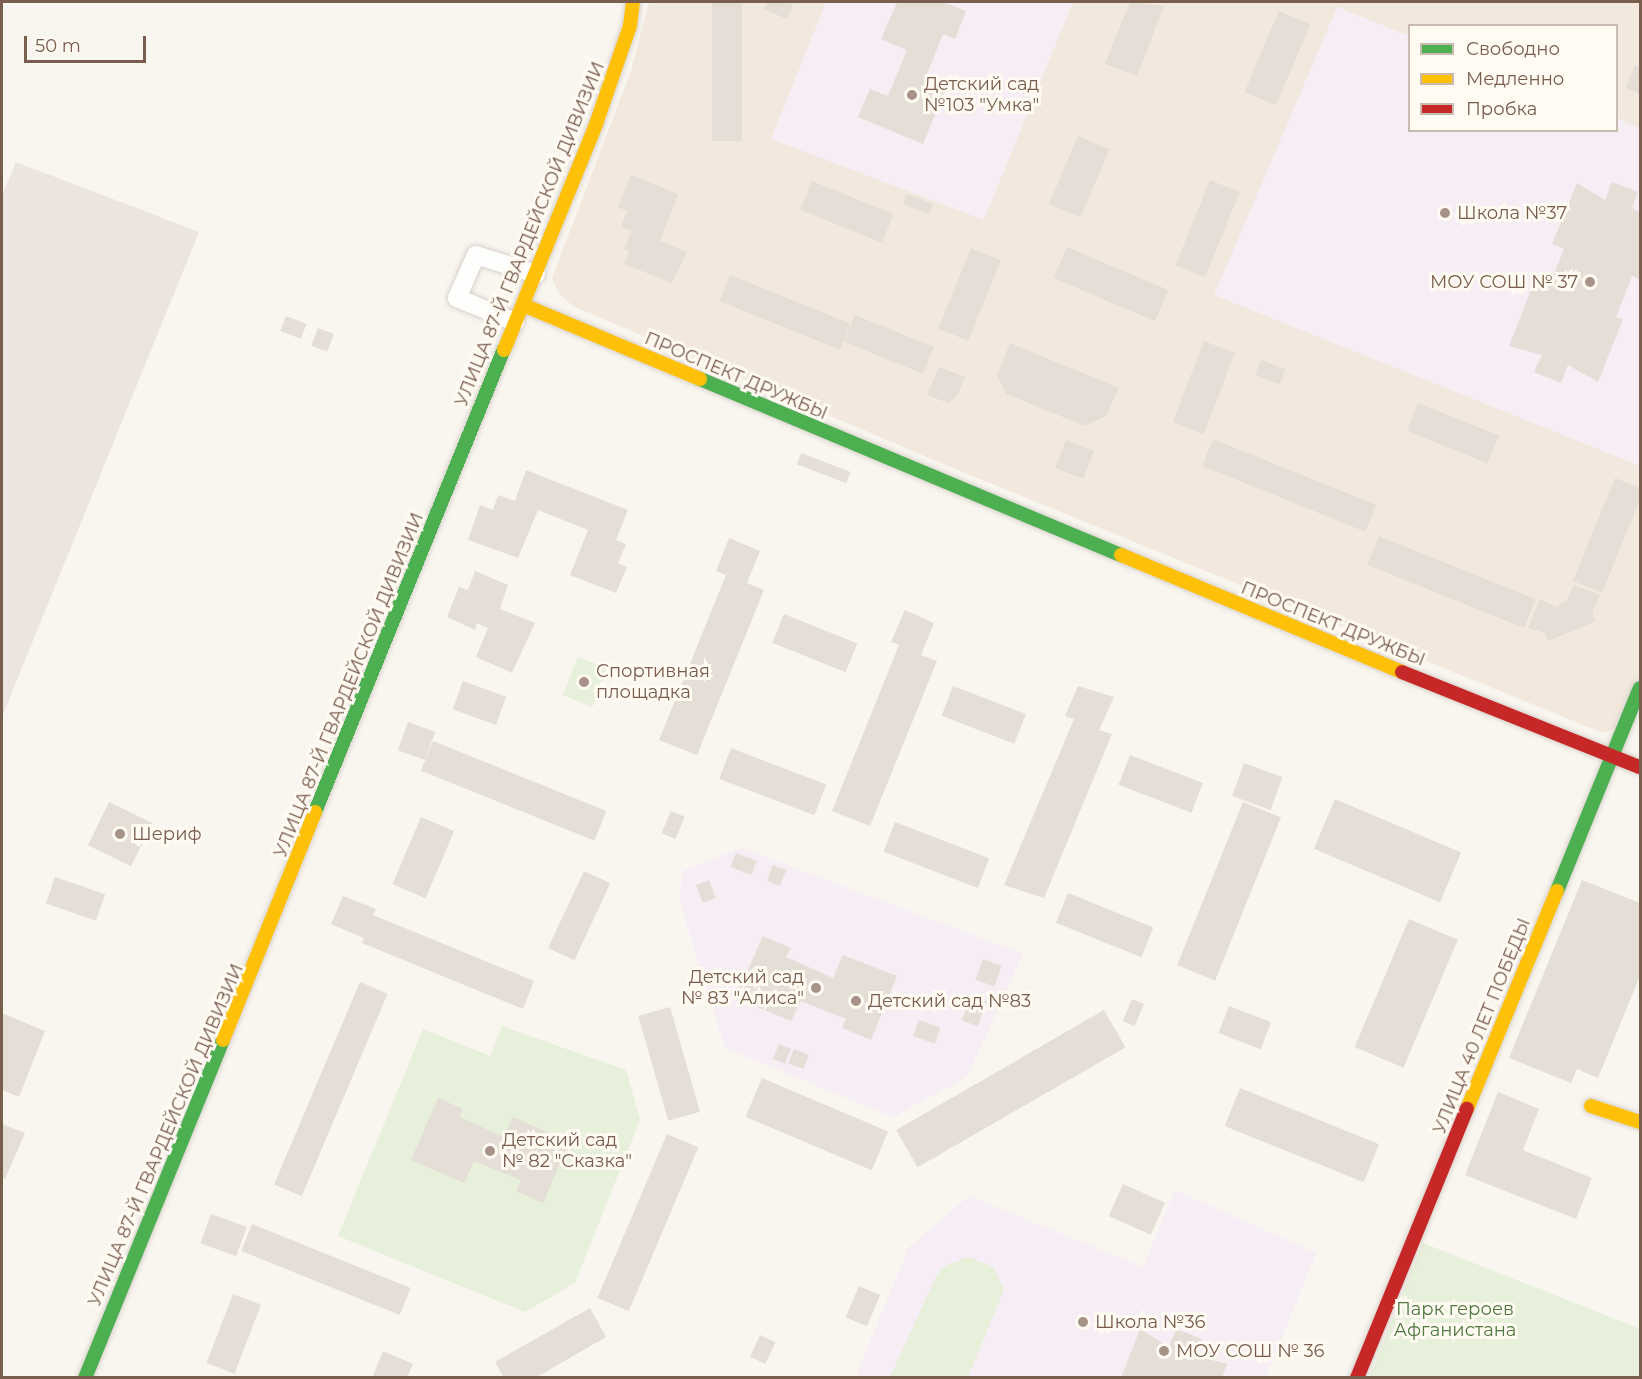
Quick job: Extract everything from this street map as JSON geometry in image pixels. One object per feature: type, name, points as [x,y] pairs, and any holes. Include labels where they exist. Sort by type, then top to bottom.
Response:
[{"type":"street","name":"УЛИЦА 87-Й ГВАРДЕЙСКОЙ ДИВИЗИИ","points":[[85,1377],[178,1158],[536,274],[617,69],[633,2]]},
{"type":"street","points":[[515,322],[458,298],[476,255],[536,274]]},
{"type":"street","name":"ПРОСПЕКТ ДРУЖБЫ","points":[[523,305],[1362,656],[1641,767]]},
{"type":"street","name":"УЛИЦА 40 ЛЕТ ПОБЕДЫ","points":[[1357,1377],[1641,688]]},
{"type":"street","points":[[1591,1106],[1641,1122]]},
{"type":"shaded area","points":[[649,2],[1640,2],[1640,678],[1616,728],[1603,733],[943,464],[573,306],[559,294],[552,278],[631,71]]},
{"type":"shaded area","name":"Детский сад №103 \"Умка\"","points":[[826,2],[1073,2],[984,220],[771,139]]},
{"type":"shaded area","name":"Школа №37","points":[[1337,7],[1408,36],[1408,132],[1618,132],[1618,118],[1640,128],[1640,466],[1214,295]]},
{"type":"shaded area","points":[[16,162],[199,232],[2,717],[2,195]]},
{"type":"shaded area","name":"Детский сад №83","points":[[741,848],[1023,954],[967,1077],[893,1117],[725,1048],[679,899],[683,871]]},
{"type":"shaded area","name":"Школа №36","points":[[1175,1190],[1316,1253],[1266,1377],[855,1378],[909,1247],[969,1196],[1143,1267]]},
{"type":"green space","name":"Спортивная площадка","points":[[578,657],[608,669],[592,707],[563,695]]},
{"type":"green space","points":[[502,1026],[626,1070],[640,1120],[575,1283],[525,1312],[338,1236],[423,1029],[490,1056]]},
{"type":"green space","name":"Парк героев Афганистана","points":[[1423,1243],[1640,1329],[1640,1377],[1369,1378]]},
{"type":"green space","points":[[968,1257],[993,1267],[1004,1289],[968,1377],[890,1377],[936,1277],[943,1267]]},
{"type":"building","points":[[712,2],[742,2],[742,141],[712,141]]},
{"type":"building","points":[[767,2],[793,4],[787,19],[763,9]]},
{"type":"building","points":[[897,2],[943,2],[966,11],[955,39],[943,34],[925,79],[946,88],[923,144],[858,117],[870,89],[888,96],[907,50],[881,39]]},
{"type":"building","points":[[1130,2],[1164,6],[1137,76],[1105,64]]},
{"type":"building","points":[[1279,11],[1310,24],[1276,105],[1245,92]]},
{"type":"building","points":[[1635,65],[1640,67],[1639,93],[1626,88]]},
{"type":"building","points":[[1078,136],[1109,149],[1080,217],[1049,204]]},
{"type":"building","points":[[631,175],[678,194],[660,241],[687,252],[672,283],[624,264],[629,251],[624,249],[632,231],[621,227],[627,211],[618,207]]},
{"type":"building","points":[[1210,180],[1240,192],[1205,277],[1176,265]]},
{"type":"building","points":[[812,181],[894,214],[882,243],[800,210]]},
{"type":"building","name":"МОУ СОШ № 37","points":[[1612,182],[1638,192],[1632,208],[1640,212],[1639,279],[1632,276],[1616,317],[1623,319],[1598,382],[1568,365],[1561,383],[1534,372],[1542,355],[1509,346],[1533,285],[1547,291],[1564,249],[1552,244],[1577,183],[1605,200]]},
{"type":"building","points":[[907,194],[933,204],[929,214],[903,204]]},
{"type":"building","points":[[1067,247],[1168,290],[1155,321],[1054,278]]},
{"type":"building","points":[[971,248],[1001,260],[968,341],[938,329]]},
{"type":"building","points":[[730,275],[851,324],[840,350],[720,301]]},
{"type":"building","points":[[855,315],[934,347],[923,374],[844,342]]},
{"type":"building","points":[[286,316],[307,324],[301,339],[280,331]]},
{"type":"building","points":[[318,328],[334,334],[327,352],[311,346]]},
{"type":"building","points":[[1204,341],[1235,353],[1204,434],[1173,422]]},
{"type":"building","points":[[1010,343],[1119,388],[1106,416],[1085,426],[1006,394],[997,375]]},
{"type":"building","points":[[1261,360],[1285,369],[1280,384],[1255,375]]},
{"type":"building","points":[[939,367],[965,377],[957,396],[948,403],[927,395]]},
{"type":"building","points":[[1418,403],[1499,436],[1487,463],[1407,431]]},
{"type":"building","points":[[1213,439],[1376,505],[1365,532],[1202,466]]},
{"type":"building","points":[[1066,440],[1094,451],[1083,479],[1055,468]]},
{"type":"building","points":[[801,453],[850,472],[846,483],[797,464]]},
{"type":"building","points":[[526,470],[628,510],[616,540],[626,544],[618,563],[627,567],[616,593],[570,575],[588,530],[538,510],[518,558],[468,540],[480,505],[493,510],[498,495],[515,501]]},
{"type":"building","points":[[1615,478],[1640,488],[1640,499],[1602,593],[1573,581]]},
{"type":"building","points":[[1379,536],[1536,599],[1524,628],[1367,565]]},
{"type":"building","points":[[729,538],[760,551],[747,583],[764,590],[697,755],[659,740],[726,575],[716,571]]},
{"type":"building","points":[[475,571],[508,585],[500,609],[535,623],[512,673],[476,657],[488,628],[477,623],[475,630],[447,617],[459,587],[468,590]]},
{"type":"building","points":[[1574,585],[1600,595],[1592,613],[1596,621],[1548,641],[1545,633],[1528,628],[1540,599],[1556,607],[1567,600]]},
{"type":"building","points":[[905,610],[934,623],[921,655],[937,661],[870,826],[832,811],[899,645],[891,642]]},
{"type":"building","points":[[784,614],[857,644],[846,672],[772,643]]},
{"type":"building","points":[[463,681],[506,697],[496,725],[453,709]]},
{"type":"building","points":[[953,686],[1026,714],[1014,744],[942,716]]},
{"type":"building","points":[[1078,686],[1114,697],[1099,730],[1112,734],[1044,898],[1004,885],[1074,719],[1065,716]]},
{"type":"building","points":[[408,722],[435,732],[425,760],[398,750]]},
{"type":"building","points":[[433,741],[606,811],[594,841],[421,771]]},
{"type":"building","points":[[731,748],[826,785],[814,815],[719,779]]},
{"type":"building","points":[[1130,755],[1203,783],[1191,813],[1119,785]]},
{"type":"building","points":[[1244,763],[1283,777],[1271,810],[1232,796]]},
{"type":"building","points":[[1335,799],[1461,853],[1440,902],[1314,849]]},
{"type":"building","name":"Шериф","points":[[109,802],[152,823],[131,866],[88,845]]},
{"type":"building","points":[[1243,802],[1281,817],[1215,981],[1177,965]]},
{"type":"building","points":[[671,811],[685,817],[675,839],[662,833]]},
{"type":"building","points":[[421,817],[454,831],[426,898],[392,884]]},
{"type":"building","points":[[895,822],[989,858],[978,888],[884,852]]},
{"type":"building","points":[[736,853],[757,861],[751,875],[731,867]]},
{"type":"building","points":[[773,865],[786,870],[780,886],[767,881]]},
{"type":"building","points":[[584,871],[610,883],[574,960],[548,948]]},
{"type":"building","points":[[55,877],[105,894],[96,921],[46,903]]},
{"type":"building","points":[[709,880],[716,898],[703,903],[696,885]]},
{"type":"building","points":[[1582,880],[1640,903],[1640,976],[1598,1078],[1577,1069],[1571,1083],[1509,1058]]},
{"type":"building","points":[[1068,893],[1153,927],[1141,957],[1056,923]]},
{"type":"building","points":[[343,896],[376,909],[373,915],[534,981],[523,1009],[362,943],[364,938],[331,924]]},
{"type":"building","points":[[1409,919],[1458,940],[1403,1068],[1355,1047]]},
{"type":"building","name":"Детский сад № 83 \"Алиса\"","points":[[763,936],[791,948],[786,957],[833,978],[843,955],[897,976],[871,1040],[842,1028],[846,1019],[801,1001],[791,1021],[735,998]]},
{"type":"building","points":[[983,959],[1002,966],[994,987],[975,980]]},
{"type":"building","points":[[360,982],[388,994],[302,1196],[274,1185]]},
{"type":"building","points":[[971,996],[987,1002],[978,1026],[962,1020]]},
{"type":"building","points":[[1132,999],[1144,1004],[1135,1026],[1123,1021]]},
{"type":"building","points":[[1229,1006],[1271,1022],[1261,1049],[1219,1033]]},
{"type":"building","points":[[670,1007],[700,1112],[668,1121],[638,1016]]},
{"type":"building","points":[[1104,1010],[1126,1047],[918,1167],[896,1130]]},
{"type":"building","points":[[2,1013],[45,1031],[19,1097],[2,1090]]},
{"type":"building","points":[[919,1020],[941,1028],[935,1044],[913,1036]]},
{"type":"building","points":[[779,1044],[791,1049],[785,1064],[773,1059]]},
{"type":"building","points":[[794,1049],[809,1055],[803,1069],[788,1063]]},
{"type":"building","points":[[762,1078],[888,1132],[872,1170],[746,1117]]},
{"type":"building","points":[[1240,1088],[1379,1144],[1364,1182],[1225,1126]]},
{"type":"building","points":[[1498,1092],[1539,1109],[1523,1150],[1592,1178],[1576,1219],[1465,1175]]},
{"type":"building","name":"Детский сад № 82 \"Сказка\"","points":[[438,1098],[463,1109],[459,1117],[504,1137],[513,1117],[569,1142],[543,1203],[516,1191],[521,1180],[474,1161],[464,1183],[411,1160]]},
{"type":"building","points":[[2,1124],[25,1133],[5,1179],[2,1178]]},
{"type":"building","points":[[667,1134],[698,1147],[629,1311],[597,1298]]},
{"type":"building","points":[[1123,1184],[1165,1203],[1151,1235],[1109,1216]]},
{"type":"building","points":[[211,1214],[247,1227],[236,1256],[200,1243]]},
{"type":"building","points":[[252,1224],[411,1288],[400,1315],[241,1251]]},
{"type":"building","points":[[859,1286],[880,1295],[867,1326],[846,1317]]},
{"type":"building","points":[[233,1294],[261,1305],[234,1374],[206,1363]]},
{"type":"building","points":[[590,1308],[606,1337],[535,1378],[504,1378],[495,1362]]},
{"type":"building","name":"МОУ СОШ № 36","points":[[1140,1329],[1169,1347],[1176,1329],[1202,1339],[1195,1355],[1227,1364],[1222,1378],[1121,1378]]},
{"type":"building","points":[[760,1335],[775,1342],[765,1364],[750,1357]]},
{"type":"building","points":[[383,1351],[413,1364],[407,1378],[372,1378]]},
{"type":"traffic: fast","points":[[315,812],[504,350]]},
{"type":"traffic: fast","points":[[700,379],[1121,555]]},
{"type":"traffic: fast","points":[[1557,891],[1640,688]]},
{"type":"traffic: fast","points":[[85,1378],[223,1040]]},
{"type":"traffic: slow","points":[[504,350],[596,124],[630,26],[633,2]]},
{"type":"traffic: slow","points":[[523,305],[700,379]]},
{"type":"traffic: slow","points":[[1121,555],[1402,672]]},
{"type":"traffic: slow","points":[[223,1040],[315,812]]},
{"type":"traffic: slow","points":[[1467,1109],[1557,891]]},
{"type":"traffic: slow","points":[[1591,1106],[1640,1122]]},
{"type":"traffic: jam","points":[[1402,672],[1640,767]]},
{"type":"traffic: jam","points":[[1357,1378],[1467,1109]]},
{"type":"place","name":"Детский сад №103 \"Умка\"","points":[[912,95]]},
{"type":"place","name":"Школа №37","points":[[1445,213]]},
{"type":"place","name":"МОУ СОШ № 37","points":[[1590,282]]},
{"type":"place","name":"Спортивная площадка","points":[[584,682]]},
{"type":"place","name":"Шериф","points":[[120,834]]},
{"type":"place","name":"Детский сад № 83 \"Алиса\"","points":[[816,988]]},
{"type":"place","name":"Детский сад №83","points":[[856,1001]]},
{"type":"place","name":"Детский сад № 82 \"Сказка\"","points":[[490,1151]]},
{"type":"place","name":"Школа №36","points":[[1083,1322]]},
{"type":"place","name":"МОУ СОШ № 36","points":[[1164,1351]]}]
